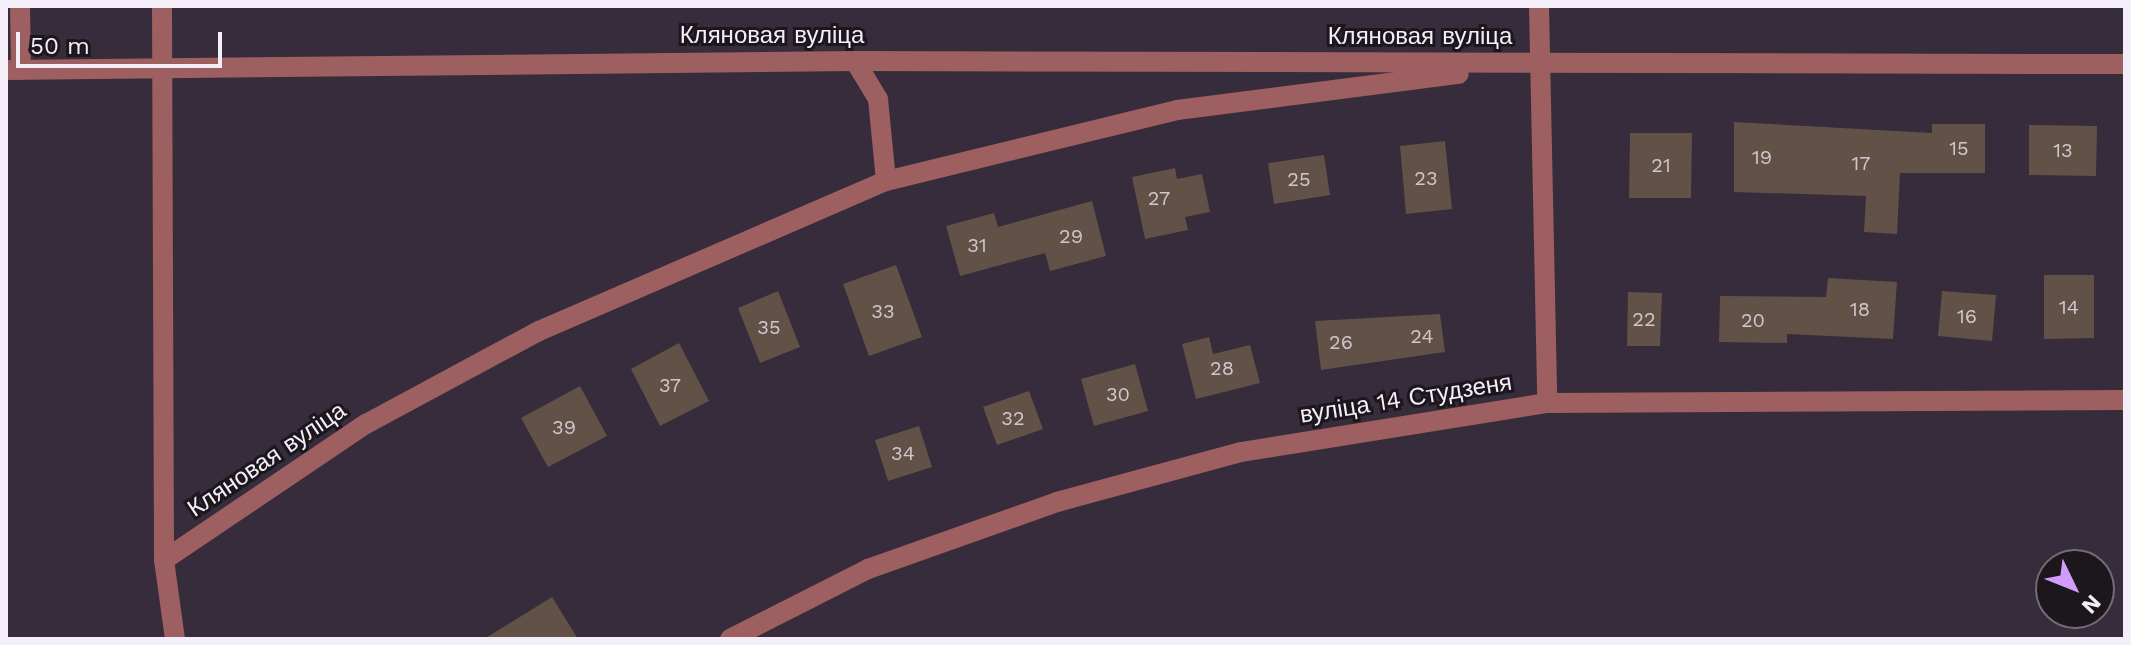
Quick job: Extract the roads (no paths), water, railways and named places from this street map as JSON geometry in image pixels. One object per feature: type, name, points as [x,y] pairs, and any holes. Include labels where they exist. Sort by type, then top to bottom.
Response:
[{"type":"street","points":[[14,70],[20,6]]},
{"type":"street","points":[[162,6],[164,560],[175,639]]},
{"type":"street","points":[[1539,6],[1547,403]]},
{"type":"street","points":[[855,61],[878,99],[886,181]]},
{"type":"street","name":"Кляновая вуліца","points":[[14,70],[855,61],[2125,64]]},
{"type":"street","name":"Кляновая вуліца","points":[[164,560],[366,424],[539,331],[886,181],[1177,110],[1538,64]]},
{"type":"street","name":"вуліца 14 Студзеня","points":[[730,639],[868,569],[1057,502],[1241,452],[1547,403],[2125,400]]}]
